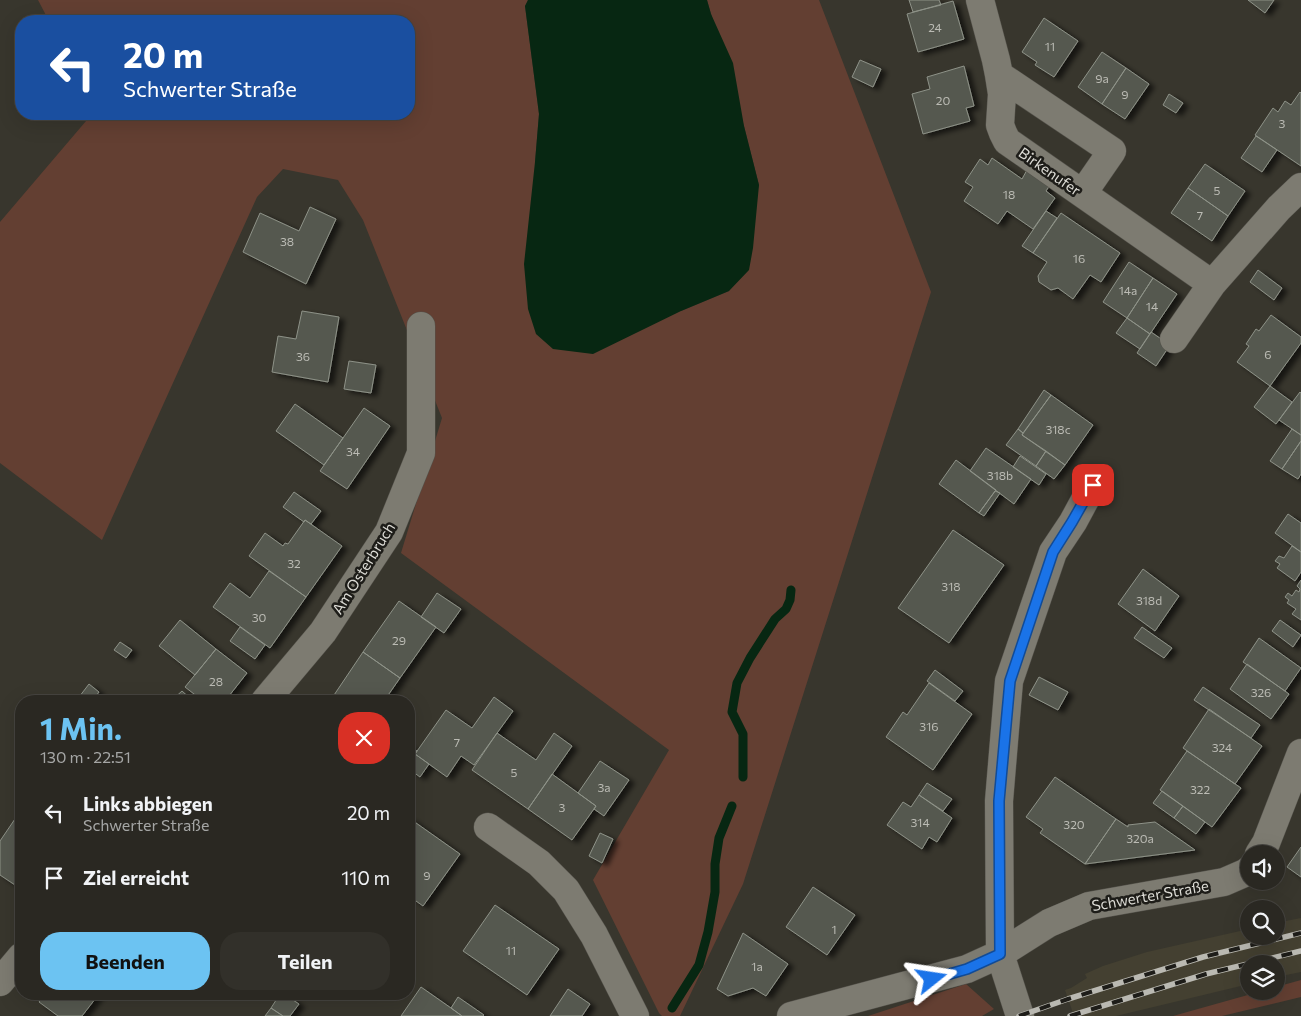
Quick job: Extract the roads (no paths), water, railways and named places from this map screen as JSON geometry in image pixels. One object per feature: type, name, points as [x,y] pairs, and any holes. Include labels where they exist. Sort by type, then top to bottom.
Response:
[{"type":"street","name":"Birkenufer","points":[[980,0],[999,76],[1002,94],[1000,125],[1007,141],[1212,284]]},
{"type":"street","points":[[999,76],[1112,151],[1082,193]]},
{"type":"street","points":[[1174,339],[1212,284],[1278,208],[1301,187]]},
{"type":"street","name":"Am Osterbruch","points":[[270,695],[323,632],[389,532],[421,453],[421,326]]},
{"type":"street","points":[[1020,1016],[1000,954],[999,801],[1010,681],[1053,552],[1093,485]]},
{"type":"street","points":[[1265,845],[1301,753]]},
{"type":"street","points":[[488,827],[539,862],[566,890],[594,935],[636,1016]]},
{"type":"street","name":"Schwerter Straße","points":[[791,1016],[967,969],[1000,954],[1049,923],[1089,906],[1224,882],[1240,875]]},
{"type":"street","points":[[0,982],[15,964]]},
{"type":"waterway","points":[[743,777],[743,734],[732,712],[737,683],[750,658],[775,619],[786,609],[790,600],[791,590]]},
{"type":"waterway","points":[[672,1008],[699,965],[708,932],[715,892],[715,864],[719,838],[732,806]]},
{"type":"railway","points":[[1019,1016],[1203,957],[1301,933]]},
{"type":"railway","points":[[1070,1016],[1206,974],[1301,951]]}]
